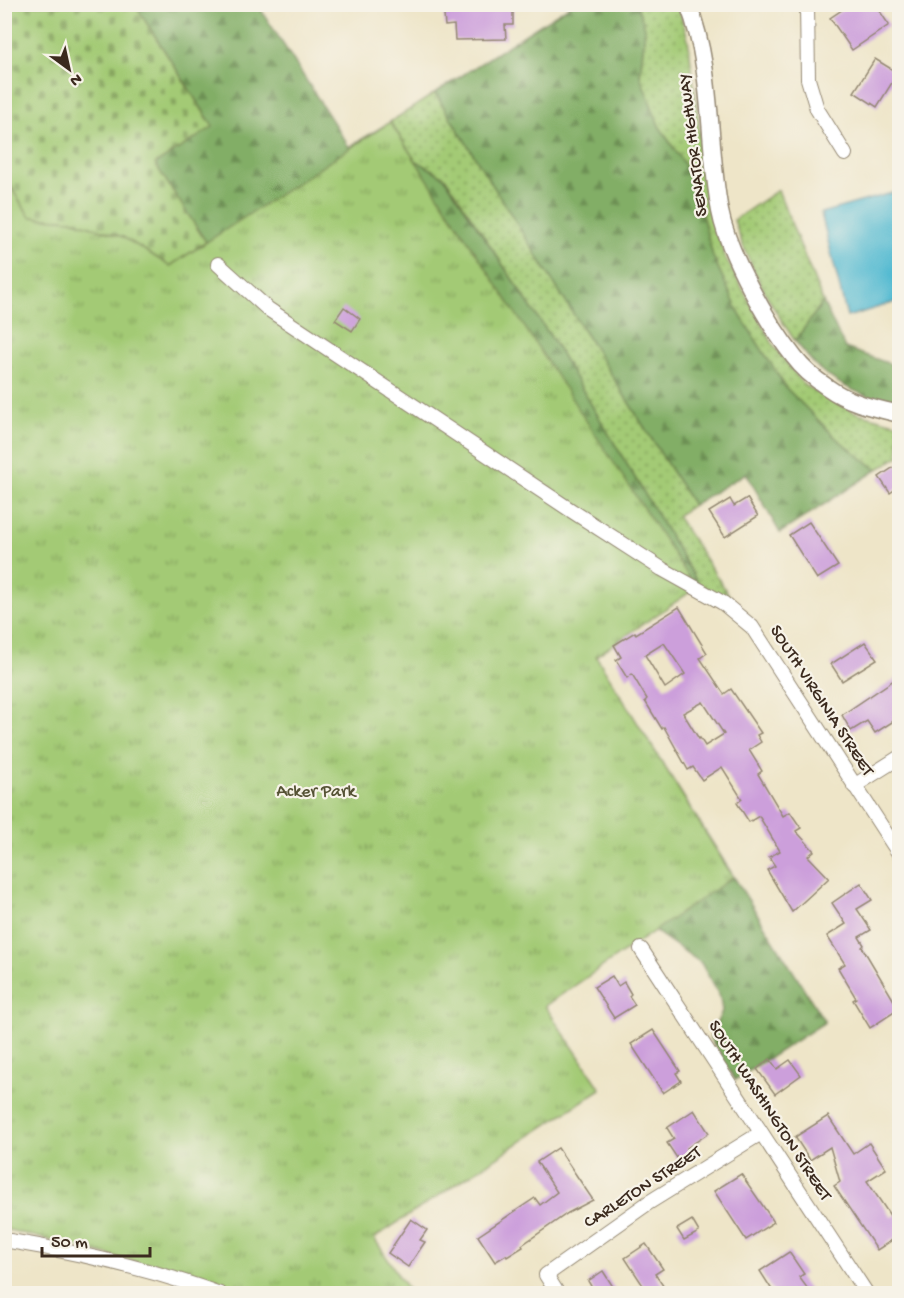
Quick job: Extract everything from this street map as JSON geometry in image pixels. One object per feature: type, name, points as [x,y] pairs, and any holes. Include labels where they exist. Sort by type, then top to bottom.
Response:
[{"type":"street","name":"SENATOR HIGHWAY","points":[[688,4],[700,39],[704,65],[720,214],[747,281],[781,339],[810,374],[828,388],[861,405],[900,414]]},
{"type":"street","points":[[807,4],[807,79],[817,109],[845,154]]},
{"type":"street","name":"SOUTH VIRGINIA STREET","points":[[218,264],[268,309],[582,518],[723,603],[752,627],[900,855]]},
{"type":"street","points":[[854,786],[900,757]]},
{"type":"street","name":"SOUTH WASHINGTON STREET","points":[[641,949],[867,1293]]},
{"type":"street","name":"CARLETON STREET","points":[[558,1293],[546,1275],[648,1203],[761,1133]]},
{"type":"street","points":[[4,1240],[44,1246],[179,1279],[220,1293]]},
{"type":"green space","points":[[572,4],[637,5],[645,28],[640,76],[659,126],[692,176],[713,257],[740,315],[786,388],[836,438],[877,470],[780,533],[746,473],[693,505],[435,93]]},
{"type":"green space","points":[[5,5],[135,5],[213,127],[155,164],[206,242],[170,266],[123,237],[72,220],[30,217],[5,177]]},
{"type":"green space","points":[[135,5],[258,5],[349,147],[390,122],[415,160],[444,177],[552,339],[699,585],[240,251],[206,242],[155,164],[213,126]]},
{"type":"green space","points":[[637,5],[678,5],[688,39],[708,198],[724,255],[774,346],[804,385],[854,412],[899,424],[899,456],[877,470],[836,438],[786,388],[740,315],[713,257],[692,176],[659,126],[640,76],[645,29]]},
{"type":"green space","points":[[435,93],[693,505],[677,516],[736,606],[699,585],[552,339],[445,177],[415,160],[390,122]]},
{"type":"green space","name":"Acker Park","points":[[390,122],[696,588],[596,656],[733,877],[545,1006],[601,1089],[374,1238],[410,1293],[246,1293],[235,1287],[5,1229],[4,177],[30,217],[71,220],[123,237],[170,266]]},
{"type":"green space","points":[[778,190],[823,302],[795,341],[760,282],[734,220]]},
{"type":"green space","points":[[823,302],[845,348],[899,367],[899,404],[877,399],[835,381],[817,367],[795,341]]},
{"type":"green space","points":[[595,656],[825,1022],[735,1080],[710,1038],[722,1011],[720,997],[701,963],[655,931]]},
{"type":"water","points":[[899,191],[899,301],[847,317],[821,213]]},
{"type":"building","points":[[443,4],[513,4],[513,25],[505,25],[506,39],[455,40],[454,25],[445,26]]},
{"type":"building","points":[[851,4],[875,4],[889,25],[852,50],[830,18]]},
{"type":"building","points":[[875,59],[898,73],[877,107],[854,92]]},
{"type":"building","points":[[344,307],[360,319],[352,331],[335,320]]},
{"type":"building","points":[[900,463],[900,486],[890,493],[879,477]]},
{"type":"building","points":[[747,498],[758,516],[725,537],[709,512],[730,499],[734,506]]},
{"type":"building","points":[[809,522],[838,566],[817,579],[789,535]]},
{"type":"building","points":[[679,607],[707,653],[700,658],[724,694],[731,689],[761,733],[757,735],[761,742],[749,750],[762,771],[758,774],[783,816],[790,812],[801,828],[796,831],[814,851],[808,856],[829,878],[792,912],[767,870],[775,866],[769,857],[780,851],[759,816],[749,822],[737,803],[742,799],[722,767],[702,780],[693,767],[688,770],[664,727],[662,729],[645,701],[647,699],[632,674],[627,678],[616,660],[621,657],[614,645],[635,632],[636,634]],"holes":[[[664,643],[685,674],[665,688],[645,655]],[[703,702],[724,734],[705,746],[683,713]]]},
{"type":"building","points":[[865,642],[877,659],[842,681],[831,664]]},
{"type":"building","points":[[900,676],[900,717],[875,733],[867,721],[851,731],[842,715]]},
{"type":"building","points":[[861,883],[872,900],[857,909],[871,930],[859,937],[864,945],[862,947],[899,1009],[870,1028],[853,1000],[856,998],[838,968],[845,964],[827,936],[846,924],[832,903]]},
{"type":"building","points":[[612,976],[618,986],[624,982],[635,1005],[614,1018],[594,987]]},
{"type":"building","points":[[653,1030],[680,1071],[676,1073],[681,1081],[663,1093],[631,1044]]},
{"type":"building","points":[[770,1059],[777,1069],[790,1060],[801,1075],[775,1094],[757,1069]]},
{"type":"building","points":[[694,1110],[709,1133],[687,1148],[690,1154],[679,1161],[667,1143],[674,1139],[667,1128]]},
{"type":"building","points":[[828,1116],[853,1154],[869,1143],[886,1169],[867,1181],[891,1217],[900,1212],[900,1235],[877,1250],[834,1186],[840,1182],[830,1147],[810,1160],[795,1137]]},
{"type":"building","points":[[558,1148],[593,1200],[568,1213],[522,1245],[523,1247],[495,1262],[478,1236],[535,1198],[540,1205],[557,1192],[537,1162]]},
{"type":"building","points":[[741,1174],[774,1222],[746,1240],[714,1191]]},
{"type":"building","points":[[411,1219],[427,1230],[420,1240],[425,1242],[408,1267],[388,1253]]},
{"type":"building","points":[[692,1220],[699,1232],[684,1240],[677,1229]]},
{"type":"building","points":[[646,1244],[663,1269],[655,1274],[668,1293],[648,1293],[625,1258]]},
{"type":"building","points":[[789,1252],[804,1274],[799,1277],[811,1293],[774,1293],[760,1271]]},
{"type":"building","points":[[603,1271],[617,1293],[595,1293],[588,1281]]}]
